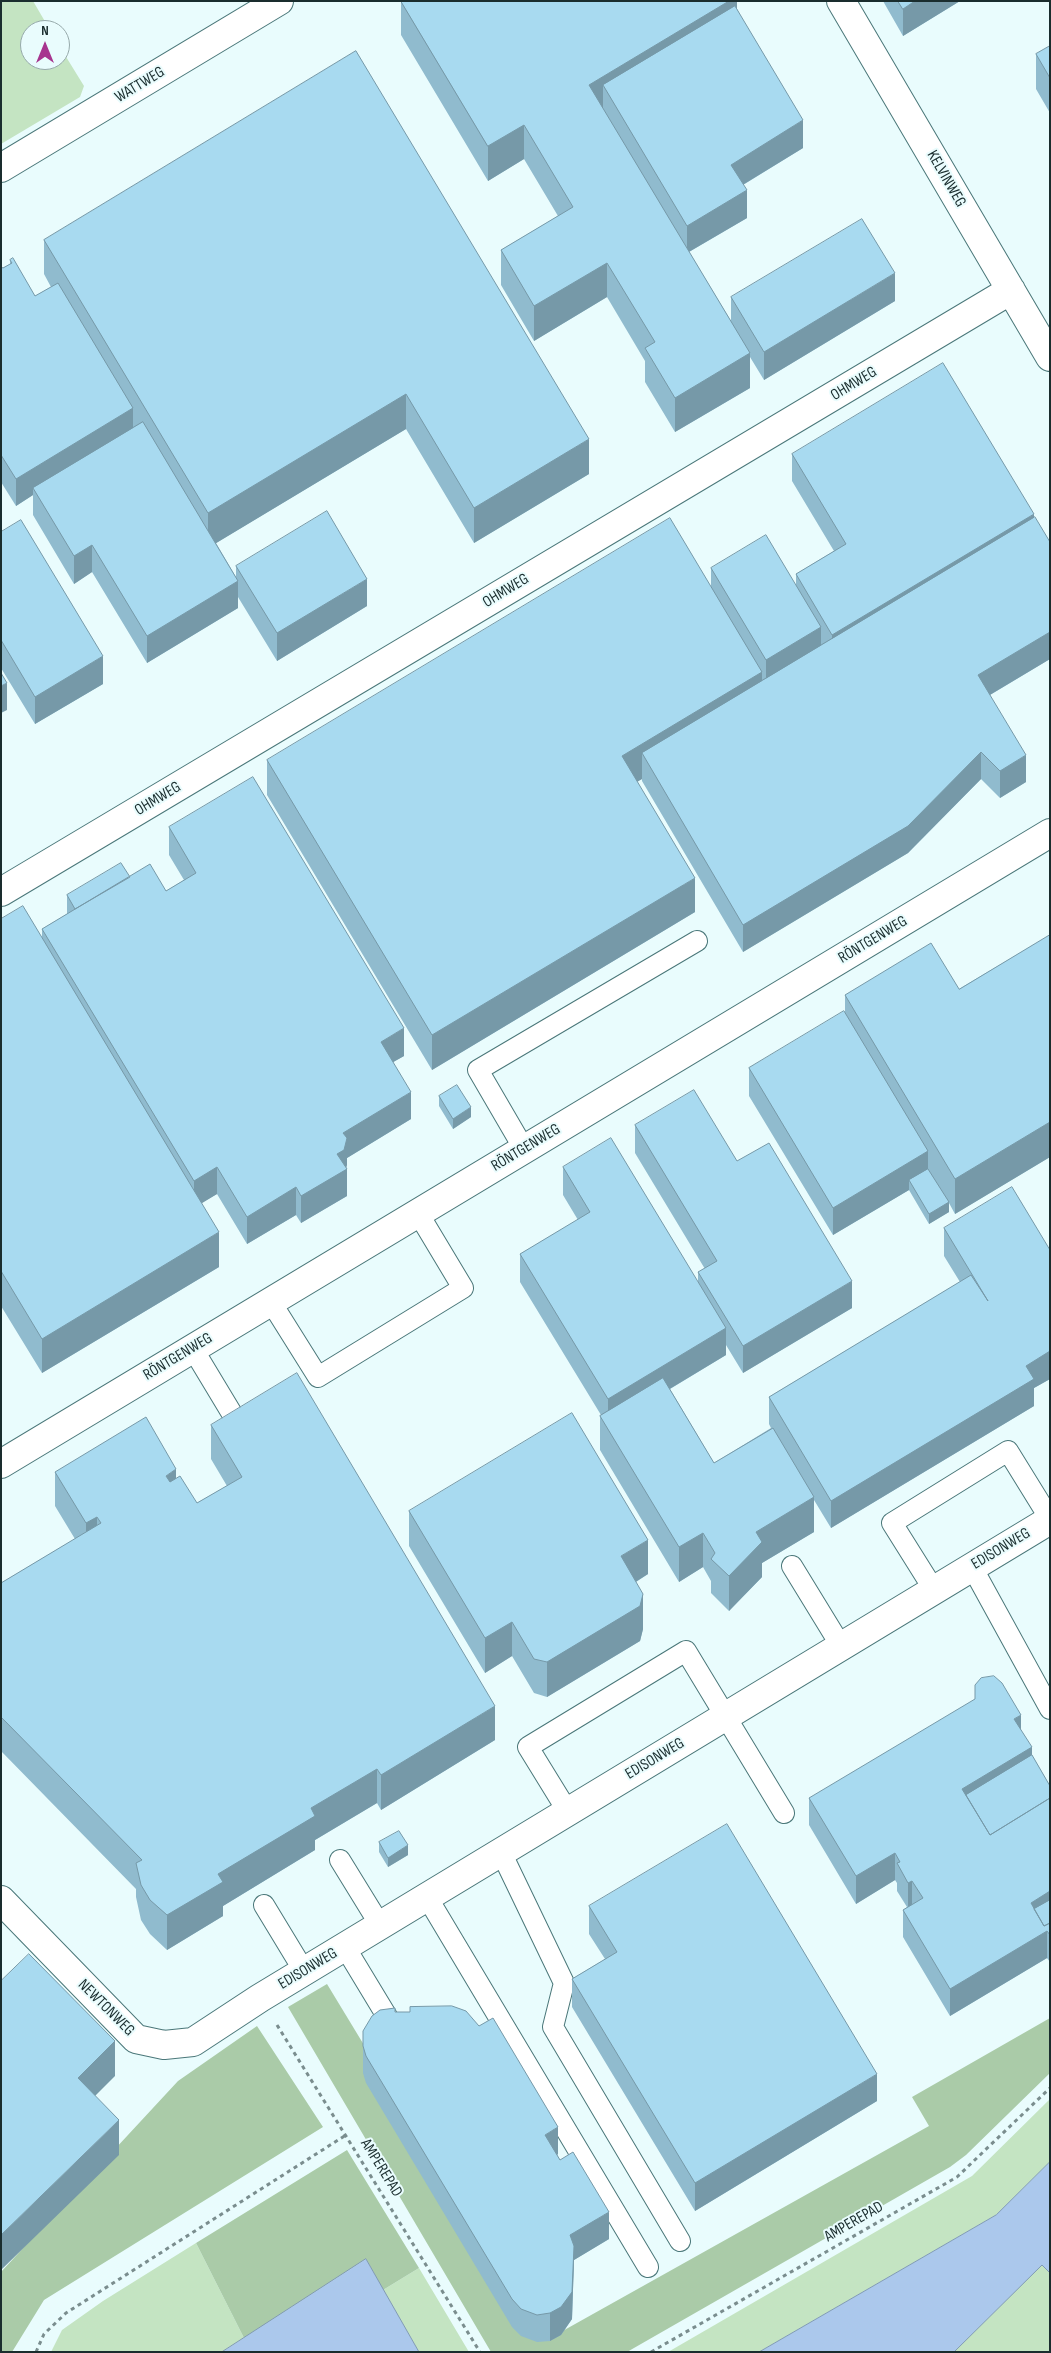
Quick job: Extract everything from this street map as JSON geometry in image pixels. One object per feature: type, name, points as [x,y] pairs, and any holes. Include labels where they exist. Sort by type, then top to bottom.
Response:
[{"type":"street","name":"WATTWEG","points":[[1,168],[279,1]]},
{"type":"street","name":"KELVINWEG","points":[[841,1],[1050,357]]},
{"type":"street","name":"OHMWEG","points":[[1,892],[1011,290]]},
{"type":"street","name":"RÖNTGENWEG","points":[[1,1464],[1050,833]]},
{"type":"street","name":"EDISONWEG","points":[[260,1998],[1050,1519]]},
{"type":"street","name":"NEWTONWEG","points":[[1,1900],[136,2039],[164,2045],[193,2042],[260,1998]]},
{"type":"lane","points":[[524,1149],[478,1070],[697,941]]},
{"type":"lane","points":[[271,1302],[318,1378],[463,1288],[418,1213]]},
{"type":"lane","points":[[193,1349],[240,1427]]},
{"type":"lane","points":[[934,1590],[892,1523],[908,1512],[1008,1451],[1050,1519]]},
{"type":"lane","points":[[792,1566],[842,1646]]},
{"type":"lane","points":[[972,1567],[1050,1709]]},
{"type":"lane","points":[[568,1812],[528,1747],[686,1652],[784,1813]]},
{"type":"lane","points":[[501,1852],[564,1983],[553,2027],[680,2241]]},
{"type":"lane","points":[[340,1860],[380,1925]]},
{"type":"lane","points":[[427,1897],[648,2267]]},
{"type":"lane","points":[[264,1905],[304,1971]]},
{"type":"lane","points":[[345,1947],[394,2028]]},
{"type":"path","name":"AMPEREPAD","points":[[260,1998],[480,2352]]},
{"type":"path","name":"AMPEREPAD","points":[[651,2352],[957,2177],[1050,2088]]},
{"type":"path","points":[[36,2352],[44,2334],[66,2313],[346,2136]]},
{"type":"green space","points":[[1,1],[33,1],[44,20],[20,20],[20,70],[70,70],[70,63],[84,86],[80,97],[1,144]]},
{"type":"green space","points":[[327,1984],[532,2322],[559,2333],[929,2126],[912,2097],[1050,2018],[1050,2073],[966,2155],[950,2167],[627,2352],[491,2352],[288,2007]]},
{"type":"green space","points":[[257,2026],[323,2127],[44,2300],[12,2352],[1,2352],[1,2272],[178,2081]]},
{"type":"green space","points":[[1050,2099],[1050,2162],[996,2215],[759,2352],[668,2352],[972,2176]]},
{"type":"green space","points":[[347,2150],[419,2268],[383,2290],[366,2259],[244,2338],[196,2243]]},
{"type":"green space","points":[[196,2243],[244,2338],[222,2352],[51,2352],[62,2330],[103,2301]]},
{"type":"green space","points":[[1042,2264],[1050,2273],[1050,2352],[954,2352]]},
{"type":"green space","points":[[419,2268],[469,2352],[419,2352],[383,2290]]},
{"type":"water","points":[[1050,2162],[1050,2273],[1042,2265],[954,2352],[759,2352],[996,2215]]},
{"type":"water","points":[[366,2259],[419,2352],[222,2352]]},
{"type":"building","points":[[401,1],[729,1],[589,85],[750,353],[675,398],[645,348],[655,342],[607,263],[534,306],[501,250],[573,207],[524,125],[488,146]]},
{"type":"building","points":[[898,1],[915,1],[903,9]]},
{"type":"building","points":[[735,6],[803,120],[731,165],[747,190],[687,226],[603,85]]},
{"type":"building","points":[[1050,46],[1050,78],[1036,54]]},
{"type":"building","points":[[356,51],[589,439],[474,508],[406,394],[208,513],[44,240]]},
{"type":"building","points":[[862,219],[895,273],[764,352],[731,297]]},
{"type":"building","points":[[13,258],[35,296],[58,283],[133,408],[16,479],[1,455],[1,267],[3,268],[12,263],[10,260]]},
{"type":"building","points":[[943,363],[1034,514],[832,635],[796,574],[846,544],[792,454]]},
{"type":"building","points":[[143,422],[238,581],[147,636],[92,545],[74,556],[33,488]]},
{"type":"building","points":[[327,511],[367,579],[277,633],[236,566]]},
{"type":"building","points":[[1035,517],[1050,542],[1050,632],[978,675],[1026,755],[1000,771],[981,752],[908,826],[743,925],[642,753]]},
{"type":"building","points":[[670,518],[762,672],[622,756],[695,878],[432,1035],[267,760]]},
{"type":"building","points":[[21,520],[103,656],[35,697],[1,640],[1,532]]},
{"type":"building","points":[[766,535],[821,627],[766,660],[711,568]]},
{"type":"building","points":[[1,673],[7,683],[1,686]]},
{"type":"building","points":[[253,777],[404,1028],[381,1042],[411,1092],[343,1133],[347,1138],[344,1150],[337,1154],[347,1169],[301,1196],[296,1187],[247,1217],[217,1167],[194,1181],[42,929],[150,864],[166,891],[196,873],[169,827]]},
{"type":"building","points":[[121,863],[130,877],[75,909],[67,895]]},
{"type":"building","points":[[23,906],[219,1232],[42,1339],[1,1271],[1,919]]},
{"type":"building","points":[[1050,935],[1050,1122],[955,1179],[845,995],[931,943],[959,989]]},
{"type":"building","points":[[844,1011],[928,1151],[833,1208],[749,1068]]},
{"type":"building","points":[[457,1085],[471,1107],[453,1119],[439,1096]]},
{"type":"building","points":[[694,1090],[737,1161],[769,1143],[852,1281],[743,1346],[698,1272],[717,1261],[635,1125]]},
{"type":"building","points":[[611,1138],[726,1328],[608,1399],[520,1254],[590,1212],[563,1167]]},
{"type":"building","points":[[928,1169],[949,1202],[929,1214],[909,1180]]},
{"type":"building","points":[[1012,1187],[1050,1250],[1050,1351],[1026,1366],[1034,1379],[831,1501],[769,1397],[971,1275],[988,1301],[944,1228]]},
{"type":"building","points":[[297,1373],[495,1706],[381,1775],[377,1769],[311,1808],[315,1816],[218,1874],[223,1882],[167,1915],[150,1900],[141,1885],[136,1863],[142,1860],[1,1717],[1,1583],[101,1523],[97,1517],[86,1523],[55,1472],[146,1417],[176,1469],[166,1476],[170,1482],[180,1476],[197,1503],[242,1477],[211,1425]]},
{"type":"building","points":[[663,1378],[714,1463],[773,1428],[814,1497],[756,1532],[762,1542],[729,1576],[711,1559],[715,1553],[703,1533],[679,1547],[600,1416]]},
{"type":"building","points":[[572,1413],[648,1540],[621,1556],[643,1594],[640,1606],[547,1662],[534,1659],[512,1622],[485,1638],[409,1511]]},
{"type":"building","points":[[994,1676],[1002,1683],[1021,1715],[1014,1719],[1032,1747],[962,1789],[990,1835],[1050,1798],[1050,1891],[1031,1903],[1044,1926],[1050,1923],[1050,1935],[1047,1931],[950,1989],[903,1910],[923,1898],[912,1881],[908,1883],[897,1863],[900,1862],[895,1853],[856,1876],[809,1798],[975,1699],[975,1685],[981,1678]]},
{"type":"building","points":[[1032,1755],[1050,1786],[1050,1798],[990,1835],[966,1795]]},
{"type":"building","points":[[727,1824],[877,2074],[695,2183],[572,1979],[617,1952],[589,1906]]},
{"type":"building","points":[[399,1831],[408,1845],[388,1858],[379,1842]]},
{"type":"building","points":[[1050,1900],[1050,1923],[1044,1926],[1034,1909]]},
{"type":"building","points":[[29,1954],[115,2041],[78,2078],[119,2120],[1,2235],[1,1981]]},
{"type":"building","points":[[452,2006],[466,2011],[479,2026],[493,2018],[558,2127],[545,2135],[560,2160],[573,2152],[609,2212],[570,2235],[574,2246],[572,2292],[561,2307],[550,2313],[537,2315],[521,2309],[512,2299],[366,2056],[363,2046],[363,2031],[372,2016],[380,2010],[395,2008],[395,2012],[410,2012],[410,2007]]}]
